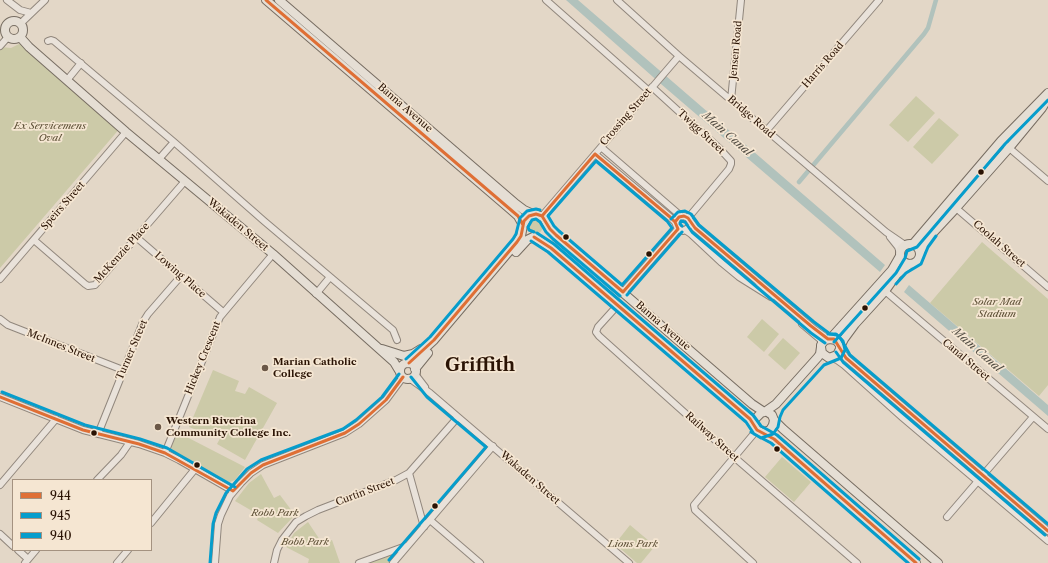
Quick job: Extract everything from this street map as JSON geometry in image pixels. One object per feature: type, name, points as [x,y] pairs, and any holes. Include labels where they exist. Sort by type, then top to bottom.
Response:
[{"type":"main road","name":"Banna Avenue","points":[[266,0],[518,216],[523,226]]},
{"type":"main road","name":"Banna Avenue","points":[[279,0],[516,204],[533,214]]},
{"type":"main road","points":[[14,22],[20,24],[22,32],[20,37],[13,39],[8,37],[3,23],[14,22]]},
{"type":"main road","name":"Wakaden Street","points":[[20,37],[29,47],[68,79],[126,132],[273,254],[316,294],[394,362],[408,371]]},
{"type":"main road","points":[[895,272],[903,246],[909,244],[949,202],[1001,141],[1048,93]]},
{"type":"main road","points":[[888,280],[885,290],[844,339],[837,355],[822,361],[780,407],[770,430],[757,429],[756,416],[765,412],[776,404],[820,354],[821,346],[825,340],[829,339],[895,272],[919,259],[920,252],[930,236],[1009,148],[1042,108],[1048,98]]},
{"type":"main road","points":[[533,214],[544,219],[544,231],[538,236],[527,240],[519,248],[408,371],[518,242],[527,218],[533,214]]},
{"type":"main road","name":"Banna Avenue","points":[[544,219],[556,235],[752,404],[765,412]]},
{"type":"main road","points":[[523,226],[526,234],[534,237]]},
{"type":"main road","name":"Banna Avenue","points":[[534,237],[551,248],[743,413],[757,429],[774,439],[911,561]]},
{"type":"main road","points":[[909,244],[917,247],[920,252]]},
{"type":"main road","points":[[900,254],[903,261],[910,264]]},
{"type":"main road","points":[[829,339],[836,340],[840,348]]},
{"type":"main road","points":[[382,349],[407,356],[413,354],[434,340]]},
{"type":"main road","name":"Wakaden Street","points":[[371,341],[395,358],[408,371]]},
{"type":"main road","points":[[821,346],[822,353],[830,358]]},
{"type":"main road","points":[[765,412],[772,415],[783,429],[938,563]]},
{"type":"street","points":[[20,24],[45,0]]},
{"type":"street","name":"Twigg Street","points":[[546,0],[720,149],[731,161],[729,169],[687,218]]},
{"type":"street","name":"Bridge Road","points":[[617,0],[679,56],[808,164],[886,232],[898,247],[900,254]]},
{"type":"street","name":"Jensen Road","points":[[731,100],[741,0]]},
{"type":"street","name":"Harris Road","points":[[766,130],[879,0]]},
{"type":"street","points":[[8,3],[20,10],[31,13]]},
{"type":"street","points":[[0,46],[8,37]]},
{"type":"street","name":"Wakaden Street","points":[[48,41],[54,41],[174,142],[264,221],[393,330],[397,340]]},
{"type":"street","name":"Crossing Street","points":[[544,219],[595,154],[679,56]]},
{"type":"street","points":[[68,79],[81,63]]},
{"type":"street","name":"Speirs Street","points":[[0,279],[126,132]]},
{"type":"street","points":[[1001,141],[1048,181]]},
{"type":"street","points":[[160,159],[174,142]]},
{"type":"street","points":[[601,147],[687,218],[695,228],[743,270],[814,329],[829,339]]},
{"type":"street","points":[[595,154],[675,222],[678,229]]},
{"type":"street","name":"McKenzie Place","points":[[34,240],[85,284],[92,286],[95,285],[185,181]]},
{"type":"street","name":"Coolah Street","points":[[949,202],[1048,287]]},
{"type":"street","points":[[675,222],[677,218],[687,218]]},
{"type":"street","points":[[685,230],[690,226],[687,218]]},
{"type":"street","points":[[678,229],[685,230],[691,234],[722,263],[769,295],[817,336],[821,340],[821,346]]},
{"type":"street","points":[[623,292],[678,229]]},
{"type":"street","name":"Bridge Road","points":[[886,232],[909,244]]},
{"type":"street","name":"Lowing Place","points":[[136,237],[223,312]]},
{"type":"street","name":"Hickey Crescent","points":[[165,453],[220,317],[273,254]]},
{"type":"street","points":[[743,270],[742,275],[761,291]]},
{"type":"street","name":"Turner Street","points":[[98,434],[145,318],[181,276]]},
{"type":"street","points":[[316,294],[330,277]]},
{"type":"street","name":"Canal Street","points":[[885,290],[1048,429]]},
{"type":"street","name":"Railway Street","points":[[617,306],[598,327],[596,332],[599,336],[734,457],[857,563]]},
{"type":"street","name":"McInnes Street","points":[[0,319],[8,325],[123,370]]},
{"type":"street","points":[[840,348],[846,358],[1048,531]]},
{"type":"street","points":[[830,358],[837,360],[844,365],[903,418],[1048,541]]},
{"type":"street","points":[[215,563],[218,524],[228,498],[251,473],[263,465],[345,433],[359,424],[386,400],[408,371]]},
{"type":"street","name":"Wakaden Street","points":[[408,371],[430,393],[629,563]]},
{"type":"street","points":[[0,397],[98,434],[165,453],[233,491]]},
{"type":"street","points":[[903,418],[909,412]]},
{"type":"street","name":"Curtin Street","points":[[274,563],[277,550],[282,540],[296,522],[306,516],[402,478],[409,473],[458,417]]},
{"type":"street","points":[[983,475],[1033,417]]},
{"type":"street","points":[[0,485],[56,419]]},
{"type":"street","points":[[753,563],[695,510],[694,505],[757,429]]},
{"type":"street","points":[[98,479],[121,455],[130,442]]},
{"type":"street","points":[[393,563],[493,446]]},
{"type":"street","points":[[152,522],[195,469]]},
{"type":"street","points":[[409,473],[424,527]]},
{"type":"street","points":[[947,517],[978,481]]},
{"type":"street","points":[[430,520],[480,563]]},
{"type":"street","points":[[1036,531],[1041,525]]},
{"type":"street","points":[[0,534],[12,545]]},
{"type":"street","points":[[359,563],[408,545]]},
{"type":"street","points":[[19,551],[26,561],[35,551]]},
{"type":"street","points":[[117,563],[127,551]]},
{"type":"green space","name":"Ex Servicemens Oval","points":[[21,43],[121,127],[0,268],[0,48],[11,48]]},
{"type":"green space","points":[[916,96],[935,113],[908,142],[889,125]]},
{"type":"green space","points":[[939,118],[959,135],[932,164],[913,147]]},
{"type":"green space","points":[[535,218],[542,223],[543,226],[538,233],[535,234],[528,229],[527,226],[532,219]]},
{"type":"green space","name":"Solar Mad Stadium","points":[[982,242],[1048,299],[1048,385],[1039,396],[930,303]]},
{"type":"green space","points":[[762,319],[779,334],[764,352],[747,337]]},
{"type":"green space","points":[[783,338],[800,353],[785,370],[768,355]]},
{"type":"green space","points":[[213,370],[239,381],[235,391],[245,394],[249,387],[277,403],[245,460],[217,444],[223,433],[218,430],[215,437],[189,427]]},
{"type":"green space","points":[[177,432],[245,467],[235,480],[230,482],[219,479],[186,459],[170,452]]},
{"type":"green space","points":[[782,457],[811,482],[794,502],[765,477]]},
{"type":"green space","name":"Robb Park","points":[[261,474],[274,498],[280,495],[295,515],[278,533],[257,520],[259,515],[235,501],[249,483]]},
{"type":"green space","name":"Bobb Park","points":[[308,522],[322,543],[332,540],[340,563],[308,563],[309,559],[286,547],[294,533]]},
{"type":"green space","name":"Lions Park","points":[[630,525],[655,546],[641,563],[637,563],[615,544]]},
{"type":"green space","points":[[394,552],[395,555],[389,563],[361,563]]},
{"type":"water","points":[[566,0],[578,0],[885,265],[880,272],[661,84]]},
{"type":"water","name":"Main Canal","points":[[909,285],[1048,405],[1048,416],[904,292]]},
{"type":"waterway","points":[[799,182],[924,34],[928,28],[936,0]]},
{"type":"transit line","name":"944","points":[[266,0],[518,216],[523,225]]},
{"type":"transit line","name":"945","points":[[834,342],[896,273],[905,258],[907,251],[917,247],[1005,144],[1048,100]]},
{"type":"transit line","name":"944","points":[[595,154],[670,217],[675,222],[678,229],[623,292],[556,235],[550,229],[542,216],[595,154]]},
{"type":"transit line","name":"940","points":[[596,161],[667,221],[672,228],[622,285],[559,231],[548,216],[596,161]]},
{"type":"transit line","name":"940","points":[[406,359],[430,337],[513,239],[516,234],[520,218],[527,211],[536,209],[540,210]]},
{"type":"transit line","name":"940","points":[[671,219],[678,212],[685,211],[691,214],[699,225],[814,322],[830,334],[837,335],[850,355],[1048,524]]},
{"type":"transit line","name":"944","points":[[409,363],[434,340],[517,242],[521,236],[524,221],[529,216],[536,214],[542,216]]},
{"type":"transit line","name":"944","points":[[675,222],[679,217],[684,216],[688,218],[695,228],[811,326],[828,339],[834,339],[846,358],[1048,531]]},
{"type":"transit line","name":"945","points":[[534,232],[529,230],[528,227],[532,220],[536,219],[553,239],[620,296]]},
{"type":"transit line","name":"945","points":[[682,226],[680,224],[681,221],[685,222],[692,232],[811,333],[825,343]]},
{"type":"transit line","name":"945","points":[[627,295],[682,232]]},
{"type":"transit line","name":"940","points":[[537,233],[554,244],[753,415],[761,426],[777,435],[919,559]]},
{"type":"transit line","name":"945","points":[[896,284],[906,273],[921,264],[928,247],[936,236]]},
{"type":"transit line","name":"944","points":[[534,237],[551,248],[750,419],[757,430],[774,439],[916,563]]},
{"type":"transit line","name":"945","points":[[531,241],[548,252],[746,422],[754,434],[771,443],[908,563]]},
{"type":"transit line","name":"945","points":[[751,432],[761,438],[773,434],[778,427],[783,410],[824,365],[841,358],[845,350],[843,341],[836,334],[828,334]]},
{"type":"transit line","name":"945","points":[[836,352],[843,362],[1045,535]]},
{"type":"transit line","name":"940","points":[[210,563],[213,524],[216,513],[226,493],[247,469],[261,460],[343,429],[356,420],[382,397],[399,374]]},
{"type":"transit line","name":"944","points":[[0,397],[83,430],[139,444],[165,453],[233,491],[251,473],[263,465],[345,433],[359,424],[386,400],[403,377]]},
{"type":"transit line","name":"940","points":[[389,560],[486,447],[427,397],[411,377]]},
{"type":"transit line","name":"940","points":[[2,392],[85,425],[140,439],[167,448],[235,487]]},
{"type":"place","name":"Marian Catholic College","points":[[265,368]]},
{"type":"place","name":"Western Riverina Community College Inc.","points":[[158,427]]},
{"type":"district","name":"Griffith","points":[[480,366]]}]
